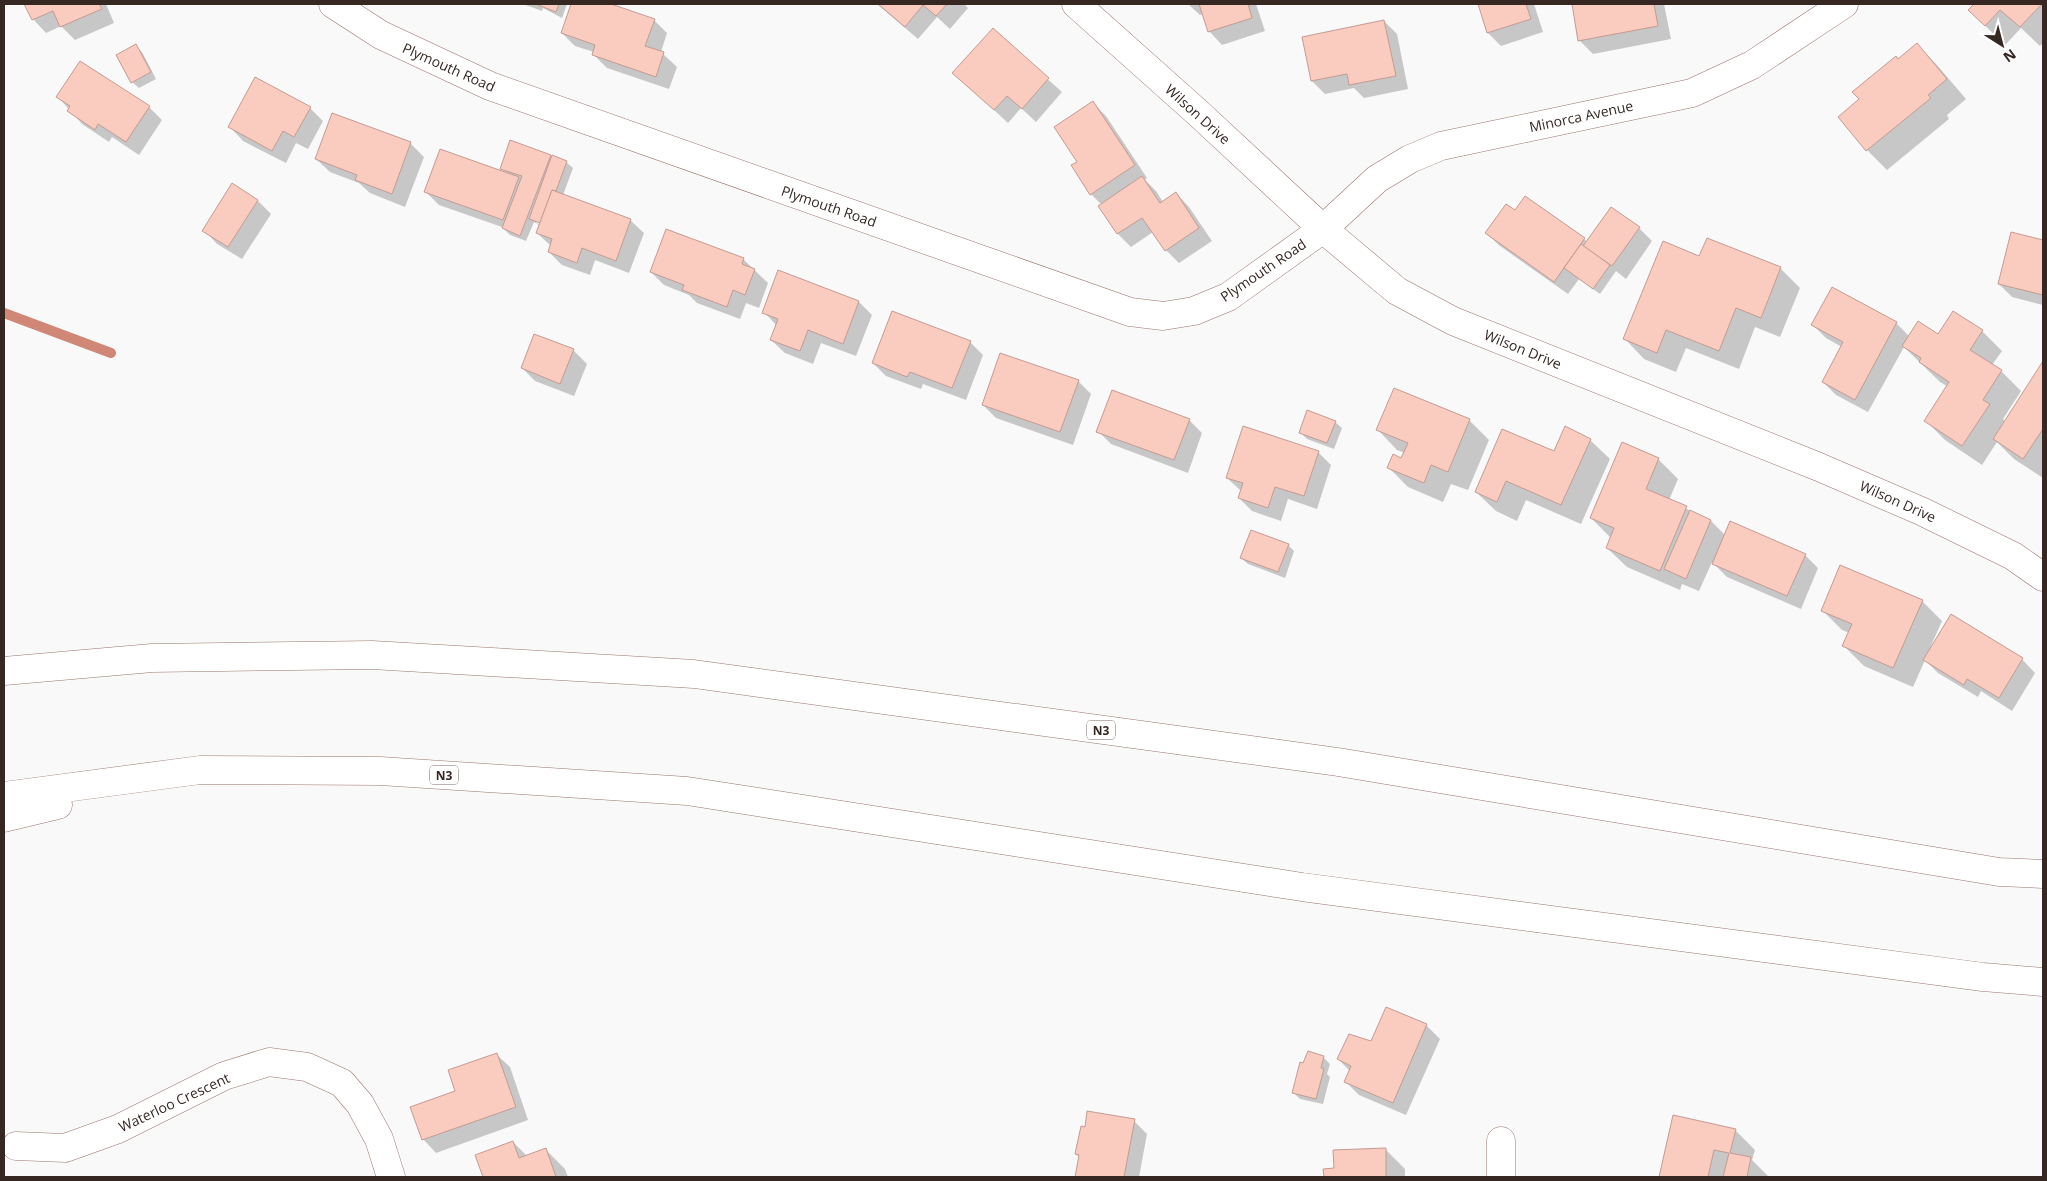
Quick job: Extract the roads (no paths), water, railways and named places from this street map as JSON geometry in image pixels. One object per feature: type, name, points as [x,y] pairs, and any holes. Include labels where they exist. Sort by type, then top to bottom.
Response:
[{"type":"main road","name":"Plymouth Road","points":[[333,4],[381,35],[490,86],[1130,312],[1163,316],[1194,311],[1228,297],[1323,229]]},
{"type":"main road","name":"Wilson Drive","points":[[1076,4],[1197,112],[1323,229],[1397,291],[1453,321],[1819,467],[1922,511],[2013,556],[2043,577]]},
{"type":"main road","name":"Minorca Avenue","points":[[1323,229],[1377,179],[1410,159],[1441,146],[1692,93],[1752,64],[1844,4]]},
{"type":"main road","name":"N3","points":[[4,671],[152,658],[372,654],[694,674],[1338,762],[1999,872],[2043,874]]},
{"type":"main road","name":"N3","points":[[4,796],[200,770],[380,771],[687,791],[1302,887],[1983,977],[2043,982]]},
{"type":"main road","points":[[4,818],[200,770]]},
{"type":"main road","name":"Waterloo Crescent","points":[[16,1146],[65,1148],[118,1129],[224,1076],[269,1062],[307,1067],[342,1084],[360,1104],[379,1139],[392,1177]]},
{"type":"main road","points":[[1501,1141],[1501,1177]]},
{"type":"waterway","points":[[4,313],[111,353]]}]
